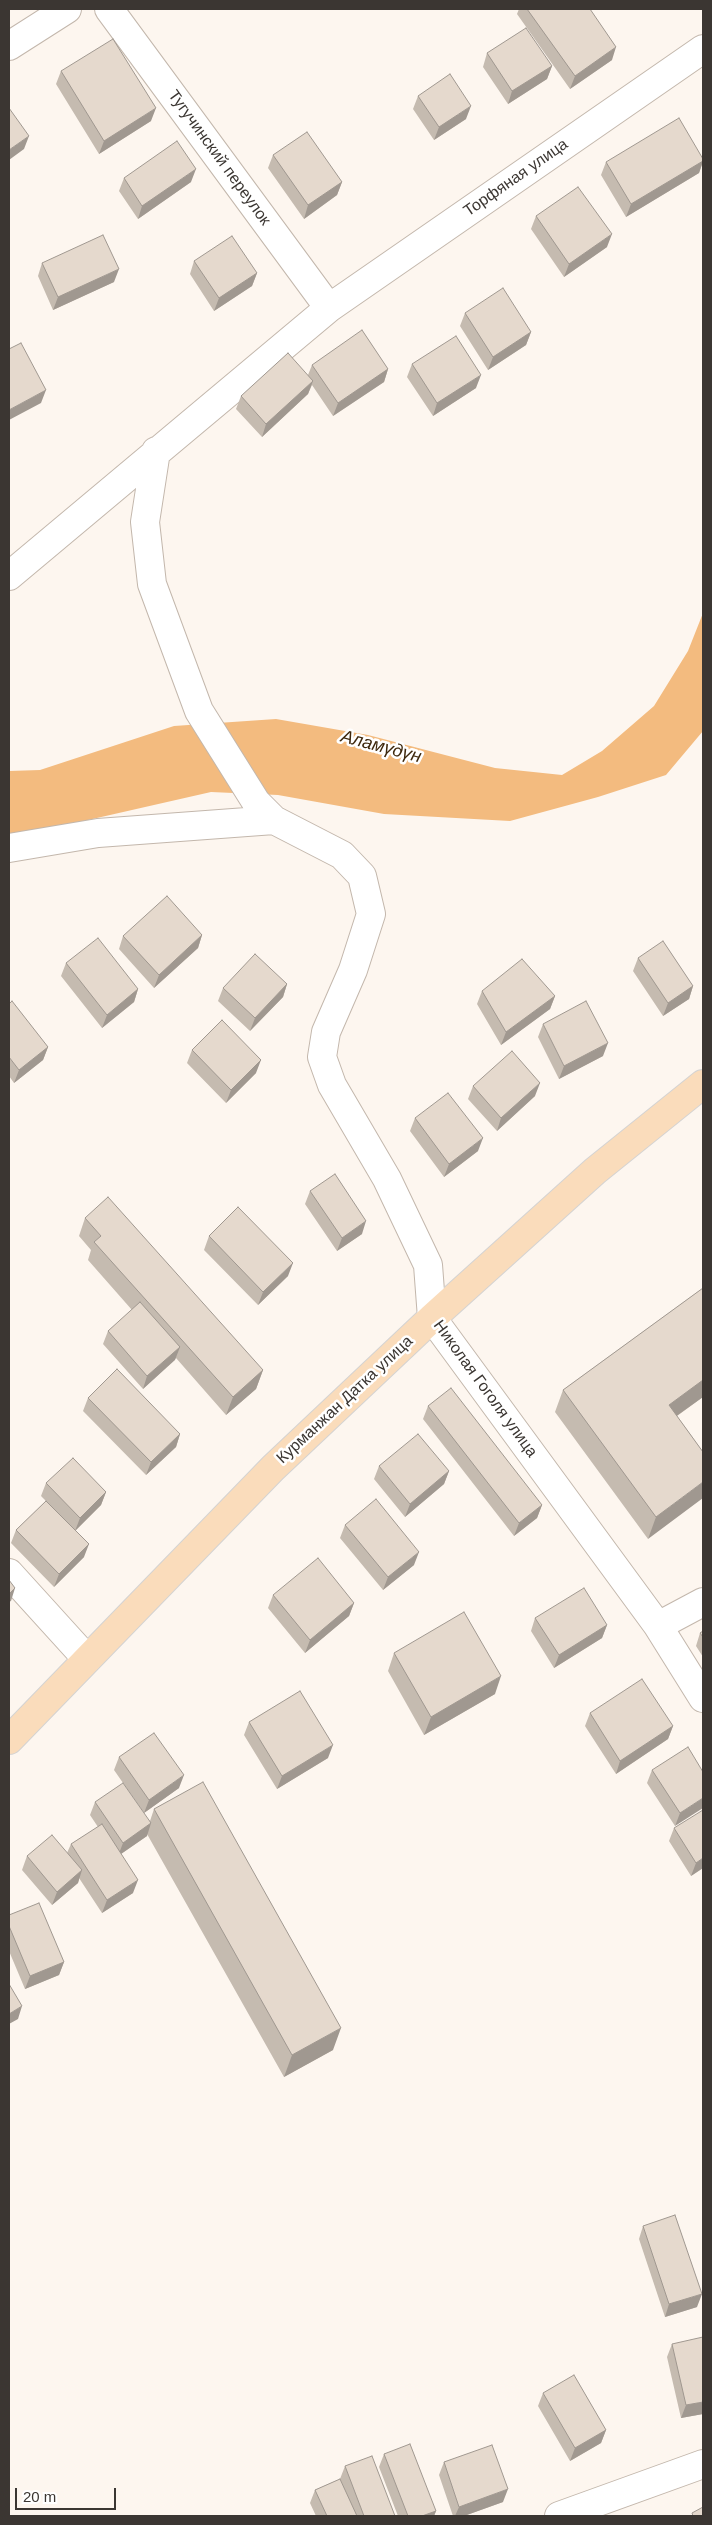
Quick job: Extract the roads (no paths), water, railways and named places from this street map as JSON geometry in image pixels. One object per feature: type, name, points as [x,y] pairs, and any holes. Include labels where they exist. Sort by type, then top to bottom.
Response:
[{"type":"main road","name":"Курманжан Датка улица","points":[[9,1740],[273,1468],[432,1318],[595,1171],[703,1084]]},
{"type":"street","points":[[9,46],[67,9]]},
{"type":"street","name":"Тугучинский переулок","points":[[109,9],[329,308]]},
{"type":"street","name":"Торфяная улица","points":[[9,576],[329,308],[703,49]]},
{"type":"street","points":[[9,848],[98,833],[265,811],[199,711],[152,584],[145,522],[156,451]]},
{"type":"street","name":"Николая Гоголя улица","points":[[265,811],[342,854],[362,876],[371,914],[353,970],[326,1032],[322,1057],[332,1084],[387,1179],[428,1265],[432,1318],[658,1626],[703,1698]]},
{"type":"street","points":[[9,1573],[87,1659]]},
{"type":"street","points":[[658,1626],[703,1602]]},
{"type":"street","points":[[559,2516],[703,2464]]},
{"type":"water","name":"Аламүдүн","points":[[703,613],[703,731],[666,775],[598,797],[510,821],[384,814],[278,795],[211,792],[9,838],[9,771],[40,770],[174,726],[276,719],[368,735],[495,768],[562,775],[602,751],[654,706],[688,651]]}]
